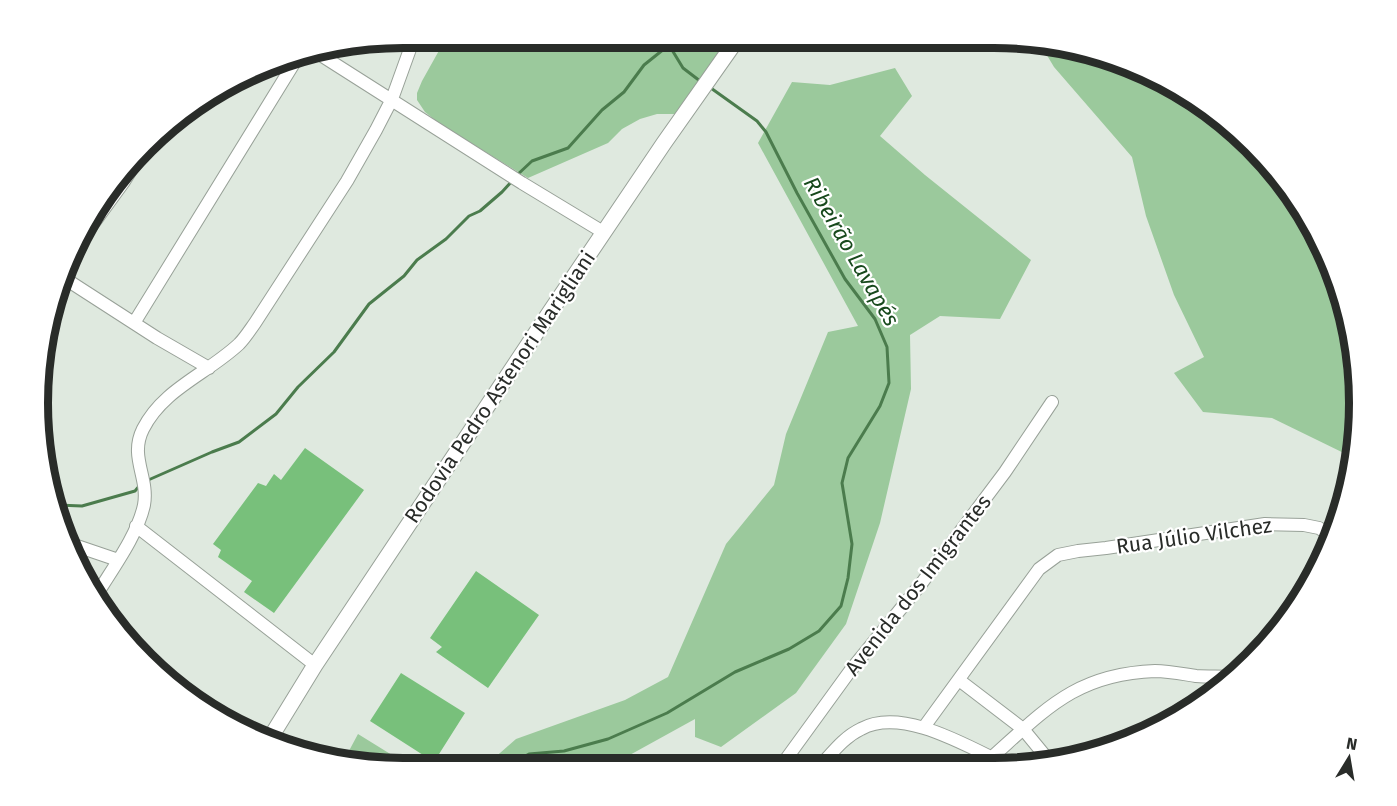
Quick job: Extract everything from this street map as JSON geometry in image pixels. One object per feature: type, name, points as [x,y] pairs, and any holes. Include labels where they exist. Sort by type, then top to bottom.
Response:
[{"type":"main road","name":"Rodovia Pedro Astenori Marigliani","points":[[273,733],[315,665],[603,232],[731,48]]},
{"type":"street","points":[[101,588],[136,526],[144,504],[145,490],[138,462],[139,442],[153,412],[163,400],[240,344],[255,323],[346,182],[392,99],[410,48]]},
{"type":"street","points":[[324,57],[603,232]]},
{"type":"street","points":[[134,323],[292,66]]},
{"type":"street","points":[[70,282],[209,368]]},
{"type":"street","name":"Avenida dos Imigrantes","points":[[787,758],[857,662],[921,584],[1005,472],[1052,402]]},
{"type":"street","name":"Rua Júlio Vilchez","points":[[959,680],[1039,568],[1058,555],[1078,550],[1106,548],[1264,524],[1304,525],[1319,528],[1325,532]]},
{"type":"street","points":[[136,526],[315,665]]},
{"type":"street","points":[[79,547],[118,560]]},
{"type":"street","points":[[828,758],[844,741],[863,727],[891,723],[924,727],[951,737],[991,758],[1042,712],[1083,685],[1103,679],[1156,671],[1220,677]]},
{"type":"street","points":[[1198,676],[1214,682]]},
{"type":"street","points":[[924,727],[959,680],[1023,729],[1044,754]]},
{"type":"green space","points":[[440,48],[721,48],[676,114],[657,114],[640,119],[622,129],[608,143],[528,178],[440,124],[425,112],[417,100],[422,81]]},
{"type":"green space","points":[[1045,52],[1108,67],[1172,96],[1228,136],[1276,187],[1312,246],[1337,311],[1345,352],[1343,358],[1346,399],[1349,401],[1345,454],[1272,418],[1203,412],[1174,373],[1204,357],[1174,295],[1146,216],[1132,157],[1054,67]]},
{"type":"green space","points":[[895,68],[912,96],[880,136],[1031,260],[1000,319],[940,316],[910,335],[911,389],[880,523],[846,624],[796,693],[721,747],[695,737],[695,719],[624,758],[494,758],[516,739],[625,700],[668,677],[726,544],[774,485],[786,434],[828,332],[858,326],[758,143],[792,82],[830,85]]},
{"type":"green space","points":[[358,734],[396,758],[357,755],[348,753]]},
{"type":"building","points":[[305,448],[364,490],[274,613],[244,592],[252,581],[218,557],[221,550],[213,544],[258,483],[266,486],[274,474],[281,480]]},
{"type":"building","points":[[476,571],[539,615],[488,688],[436,652],[442,647],[430,638]]},
{"type":"building","points":[[401,673],[465,713],[437,758],[428,758],[370,721]]},
{"type":"waterway","points":[[516,176],[532,161],[568,148],[602,110],[624,92],[644,65],[665,48]]},
{"type":"waterway","name":"Ribeirão Lavapés","points":[[671,48],[683,68],[700,81]]},
{"type":"waterway","name":"Ribeirão Lavapés","points":[[522,758],[529,754],[564,751],[608,739],[667,713],[735,672],[789,649],[819,631],[841,606],[848,578],[852,544],[842,483],[848,458],[880,406],[889,383],[887,347],[875,319],[845,279],[766,132],[757,121],[708,86]]},
{"type":"waterway","points":[[146,481],[239,442],[276,414],[298,387],[334,352],[369,304],[404,276],[417,260],[446,239],[469,216],[480,211],[512,181]]},
{"type":"waterway","points":[[63,505],[82,506],[135,491],[140,485]]}]
